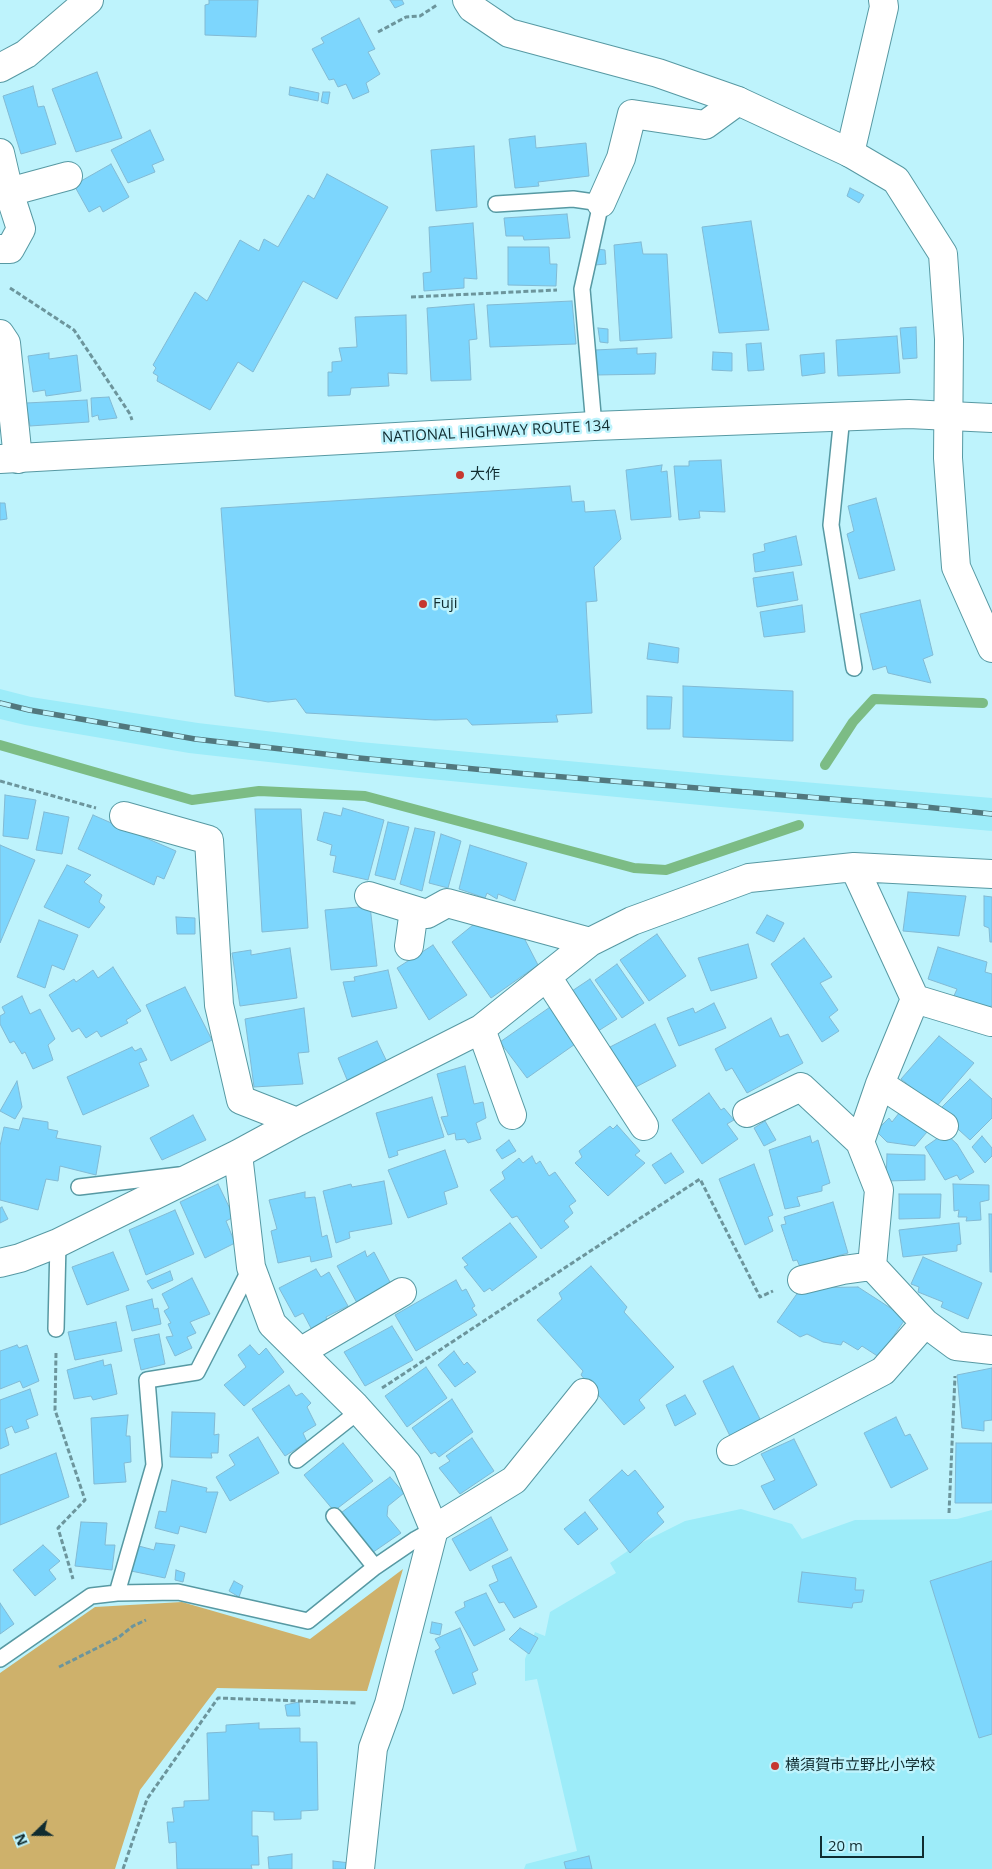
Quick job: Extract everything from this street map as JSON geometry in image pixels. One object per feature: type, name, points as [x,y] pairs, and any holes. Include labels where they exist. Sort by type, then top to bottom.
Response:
[{"type":"main road","points":[[0,68],[26,54],[89,0]]},
{"type":"main road","points":[[467,0],[472,8],[509,33],[658,72],[738,101],[850,153],[896,180],[943,254],[950,339],[948,458],[956,567],[992,648]]},
{"type":"main road","points":[[850,153],[884,7],[883,0]]},
{"type":"main road","points":[[601,203],[621,158],[632,114],[705,125],[738,101]]},
{"type":"main road","points":[[0,153],[21,229],[10,250],[0,249]]},
{"type":"main road","points":[[10,192],[68,176]]},
{"type":"main road","points":[[0,334],[6,343],[9,459]]},
{"type":"main road","name":"NATIONAL HIGHWAY ROUTE 134","points":[[9,459],[594,426],[909,414],[992,418]]},
{"type":"main road","points":[[124,816],[209,840],[219,1005],[242,1100],[297,1122]]},
{"type":"main road","points":[[0,1263],[20,1258],[58,1243],[238,1154],[480,1029],[590,942],[632,921],[749,878],[854,867],[992,874]]},
{"type":"main road","points":[[854,867],[915,999],[880,1084],[860,1142]]},
{"type":"main road","points":[[369,896],[427,914],[447,903],[590,942]]},
{"type":"main road","points":[[408,946],[414,910]]},
{"type":"main road","points":[[547,977],[644,1126]]},
{"type":"main road","points":[[915,999],[991,1022]]},
{"type":"main road","points":[[480,1029],[512,1115]]},
{"type":"main road","points":[[880,1084],[944,1126]]},
{"type":"main road","points":[[746,1113],[801,1087],[860,1142],[879,1190],[872,1266],[925,1323],[956,1346],[992,1350]]},
{"type":"main road","points":[[238,1154],[251,1267],[272,1324],[357,1408],[407,1464],[434,1529],[389,1704],[373,1748],[360,1869]]},
{"type":"main road","points":[[802,1280],[843,1270],[872,1266]]},
{"type":"main road","points":[[300,1352],[402,1292]]},
{"type":"main road","points":[[731,1451],[883,1371],[925,1323]]},
{"type":"main road","points":[[434,1529],[514,1480],[584,1393]]},
{"type":"lane","points":[[496,204],[573,199],[601,203],[582,289],[594,426]]},
{"type":"lane","points":[[842,416],[831,524],[854,668]]},
{"type":"lane","points":[[79,1187],[197,1173]]},
{"type":"lane","points":[[56,1329],[58,1243]]},
{"type":"lane","points":[[117,1593],[154,1465],[147,1380],[197,1372],[251,1267]]},
{"type":"lane","points":[[297,1460],[357,1408]]},
{"type":"lane","points":[[334,1516],[375,1567]]},
{"type":"lane","points":[[0,1659],[90,1596],[117,1593],[178,1592],[308,1621],[375,1567],[434,1529]]},
{"type":"path","points":[[378,32],[406,17],[420,16],[444,0]]},
{"type":"path","points":[[10,288],[74,330],[130,414],[142,452]]},
{"type":"path","points":[[411,297],[582,289]]},
{"type":"path","points":[[0,781],[124,816]]},
{"type":"path","points":[[357,1408],[700,1179],[760,1297],[802,1280]]},
{"type":"path","points":[[56,1329],[55,1410],[84,1500],[58,1528],[80,1604]]},
{"type":"path","points":[[949,1513],[956,1346]]},
{"type":"path","points":[[59,1667],[119,1637],[133,1626],[148,1619]]},
{"type":"path","points":[[123,1869],[147,1799],[218,1698],[389,1704]]},
{"type":"shaded area","points":[[0,689],[31,697],[198,723],[360,742],[992,798],[992,831],[357,772],[189,753],[0,719]]},
{"type":"shaded area","name":"横須賀市立野比小学校","points":[[741,1509],[792,1524],[802,1539],[855,1520],[957,1519],[992,1510],[992,1869],[524,1869],[526,1864],[577,1851],[537,1679],[525,1681],[525,1659],[535,1632],[545,1636],[550,1612],[616,1573],[610,1563],[635,1546],[685,1521]]},
{"type":"shaded area","points":[[403,1569],[367,1691],[217,1688],[140,1790],[115,1869],[0,1869],[0,1673],[95,1607],[182,1602],[310,1639]]},
{"type":"building","points":[[209,0],[258,0],[256,37],[205,35],[205,5],[209,4]]},
{"type":"building","points":[[390,0],[402,0],[404,4],[395,8]]},
{"type":"building","points":[[359,18],[375,49],[368,52],[380,74],[366,83],[369,92],[353,99],[346,84],[338,87],[334,79],[329,80],[312,49],[324,43],[321,38]]},
{"type":"building","points":[[97,72],[122,138],[76,152],[52,89]]},
{"type":"building","points":[[33,86],[38,107],[44,106],[56,144],[21,154],[3,96]]},
{"type":"building","points":[[290,87],[319,93],[318,101],[289,95]]},
{"type":"building","points":[[323,92],[330,92],[328,104],[321,102]]},
{"type":"building","points":[[150,130],[164,160],[152,165],[155,172],[128,183],[111,150]]},
{"type":"building","points":[[535,136],[536,148],[586,143],[589,176],[538,182],[539,186],[515,188],[509,139]]},
{"type":"building","points":[[474,146],[477,207],[436,211],[431,150]]},
{"type":"building","points":[[111,164],[129,197],[103,212],[100,206],[89,212],[74,185]]},
{"type":"building","points":[[327,174],[388,207],[337,299],[303,281],[253,372],[238,362],[210,410],[157,381],[158,376],[153,373],[156,368],[153,365],[195,292],[207,301],[240,240],[259,251],[264,239],[278,247],[308,195],[314,199]]},
{"type":"building","points":[[850,188],[864,195],[859,203],[847,196]]},
{"type":"building","points":[[567,214],[570,238],[524,240],[523,236],[506,236],[504,218]]},
{"type":"building","points":[[751,221],[769,330],[719,333],[702,227]]},
{"type":"building","points":[[473,223],[477,279],[464,278],[464,288],[424,291],[423,273],[431,272],[429,227]]},
{"type":"building","points":[[641,242],[643,254],[667,254],[672,338],[620,341],[614,245]]},
{"type":"building","points":[[508,247],[549,247],[550,264],[557,264],[556,286],[508,285]]},
{"type":"building","points":[[597,249],[605,250],[606,264],[595,265]]},
{"type":"building","points":[[572,301],[576,344],[490,347],[487,305]]},
{"type":"building","points":[[474,304],[477,339],[469,340],[471,380],[431,381],[427,308]]},
{"type":"building","points":[[406,315],[407,374],[388,373],[389,386],[351,388],[350,395],[328,396],[328,372],[332,372],[332,362],[342,361],[339,348],[357,347],[355,317]]},
{"type":"building","points":[[916,327],[917,358],[903,359],[900,328]]},
{"type":"building","points":[[598,328],[608,329],[608,343],[600,342]]},
{"type":"building","points":[[897,336],[900,373],[838,376],[836,340]]},
{"type":"building","points":[[761,343],[764,370],[748,371],[746,344]]},
{"type":"building","points":[[637,348],[637,354],[656,353],[655,374],[596,375],[595,350]]},
{"type":"building","points":[[713,352],[732,353],[732,371],[712,370]]},
{"type":"building","points":[[49,353],[49,359],[77,355],[81,391],[46,396],[45,390],[33,392],[28,356]]},
{"type":"building","points":[[824,353],[825,373],[802,376],[800,355]]},
{"type":"building","points":[[109,397],[117,418],[99,420],[98,415],[92,417],[91,398]]},
{"type":"building","points":[[87,400],[89,422],[30,426],[26,403]]},
{"type":"building","points":[[721,460],[725,512],[699,511],[700,518],[679,520],[674,466],[689,466],[689,461]]},
{"type":"building","points":[[662,465],[661,472],[667,471],[671,517],[631,520],[626,470]]},
{"type":"building","points":[[570,486],[572,502],[584,501],[585,512],[615,510],[621,539],[594,567],[597,601],[586,602],[592,713],[556,715],[558,722],[472,725],[467,719],[435,720],[306,713],[296,699],[268,702],[235,696],[221,508]]},
{"type":"building","points":[[876,498],[895,570],[859,579],[847,534],[854,531],[848,506]]},
{"type":"building","points":[[0,503],[5,503],[7,519],[0,520]]},
{"type":"building","points":[[796,536],[802,565],[755,572],[753,554],[765,551],[764,544]]},
{"type":"building","points":[[793,572],[798,600],[757,607],[753,578]]},
{"type":"building","points":[[920,600],[933,655],[923,659],[931,683],[888,673],[886,666],[873,670],[860,614]]},
{"type":"building","points":[[802,605],[805,632],[764,637],[760,612]]},
{"type":"building","points":[[649,643],[679,648],[678,663],[647,659]]},
{"type":"building","points":[[683,686],[793,691],[793,741],[683,737]]},
{"type":"building","points":[[647,696],[672,697],[670,729],[647,729]]},
{"type":"building","points":[[5,795],[36,800],[28,839],[3,836]]},
{"type":"building","points":[[343,808],[384,820],[368,880],[333,872],[336,856],[330,855],[332,845],[317,840],[324,812],[341,816]]},
{"type":"building","points":[[255,809],[301,809],[308,928],[262,932]]},
{"type":"building","points":[[44,812],[69,817],[62,854],[36,850]]},
{"type":"building","points":[[93,815],[176,851],[164,879],[157,876],[154,885],[78,849]]},
{"type":"building","points":[[388,822],[409,827],[395,880],[375,875]]},
{"type":"building","points":[[415,828],[435,832],[422,891],[400,884]]},
{"type":"building","points":[[441,834],[461,841],[448,888],[429,883]]},
{"type":"building","points":[[0,845],[35,860],[0,943]]},
{"type":"building","points":[[470,845],[527,863],[515,901],[498,894],[497,899],[487,893],[485,898],[459,889]]},
{"type":"building","points":[[67,865],[91,875],[84,882],[102,895],[99,902],[105,907],[89,928],[44,907]]},
{"type":"building","points":[[908,892],[966,896],[959,936],[903,931]]},
{"type":"building","points":[[984,896],[992,897],[992,942],[990,942],[989,928],[984,926]]},
{"type":"building","points":[[370,906],[377,966],[331,970],[325,910]]},
{"type":"building","points":[[767,915],[784,923],[774,942],[756,933]]},
{"type":"building","points":[[176,917],[195,918],[195,934],[177,934]]},
{"type":"building","points":[[39,920],[78,935],[64,970],[52,965],[45,988],[17,977]]},
{"type":"building","points":[[473,925],[522,934],[538,965],[491,998],[452,942]]},
{"type":"building","points":[[657,934],[686,976],[649,1001],[620,960]]},
{"type":"building","points":[[804,938],[832,977],[820,983],[838,1010],[829,1017],[839,1031],[822,1042],[771,964]]},
{"type":"building","points":[[748,944],[757,978],[711,991],[698,958]]},
{"type":"building","points":[[433,945],[467,995],[429,1020],[397,968]]},
{"type":"building","points":[[938,947],[987,962],[985,972],[992,974],[992,1006],[983,1008],[953,998],[957,989],[928,979]]},
{"type":"building","points":[[290,948],[297,998],[240,1006],[232,953],[251,950],[251,955]]},
{"type":"building","points":[[617,964],[644,1003],[622,1018],[595,980]]},
{"type":"building","points":[[113,967],[141,1011],[126,1020],[128,1023],[101,1037],[97,1031],[86,1038],[79,1028],[72,1032],[49,995],[74,979],[76,982],[93,970],[98,978]]},
{"type":"building","points":[[388,970],[397,1008],[352,1017],[343,982],[355,981],[354,977]]},
{"type":"building","points":[[590,979],[617,1019],[595,1033],[569,993]]},
{"type":"building","points":[[185,987],[212,1040],[171,1061],[146,1005]]},
{"type":"building","points":[[22,996],[30,1014],[40,1009],[55,1039],[48,1045],[53,1060],[33,1069],[25,1052],[22,1054],[14,1041],[10,1043],[0,1024],[0,1016],[5,1013],[2,1007]]},
{"type":"building","points":[[714,1003],[726,1028],[679,1046],[667,1018],[693,1008],[695,1013]]},
{"type":"building","points":[[553,1005],[578,1042],[527,1078],[500,1042]]},
{"type":"building","points":[[304,1008],[309,1052],[298,1053],[303,1084],[254,1087],[245,1019]]},
{"type":"building","points":[[771,1018],[780,1037],[788,1034],[803,1063],[747,1093],[732,1068],[726,1071],[715,1049]]},
{"type":"building","points":[[655,1024],[676,1066],[632,1089],[610,1047]]},
{"type":"building","points":[[939,1036],[974,1063],[936,1107],[901,1079]]},
{"type":"building","points":[[377,1041],[388,1064],[348,1082],[338,1058]]},
{"type":"building","points":[[132,1047],[135,1051],[141,1048],[147,1060],[139,1063],[149,1086],[83,1115],[67,1077]]},
{"type":"building","points":[[465,1066],[474,1104],[483,1102],[486,1118],[476,1123],[481,1139],[468,1143],[465,1139],[456,1140],[455,1133],[448,1135],[441,1117],[448,1116],[437,1074]]},
{"type":"building","points":[[970,1079],[992,1099],[992,1118],[970,1140],[938,1111]]},
{"type":"building","points":[[17,1081],[22,1107],[15,1119],[0,1111]]},
{"type":"building","points":[[709,1093],[721,1110],[724,1108],[734,1120],[727,1124],[738,1139],[702,1164],[672,1120]]},
{"type":"building","points":[[432,1097],[444,1137],[397,1151],[398,1155],[389,1158],[376,1113]]},
{"type":"building","points":[[903,1108],[927,1132],[915,1146],[887,1142],[876,1131],[889,1118],[892,1122]]},
{"type":"building","points":[[193,1115],[206,1140],[162,1160],[150,1138]]},
{"type":"building","points":[[23,1118],[48,1122],[48,1129],[58,1131],[56,1138],[101,1146],[96,1175],[60,1166],[58,1181],[46,1179],[38,1210],[0,1200],[0,1146],[4,1127],[19,1130]]},
{"type":"building","points":[[765,1121],[776,1140],[764,1146],[754,1128]]},
{"type":"building","points":[[617,1125],[640,1151],[635,1155],[645,1163],[608,1196],[575,1163],[582,1157],[579,1151],[610,1126],[613,1129]]},
{"type":"building","points":[[945,1133],[957,1144],[974,1172],[960,1180],[957,1175],[945,1180],[925,1147]]},
{"type":"building","points":[[810,1136],[812,1143],[818,1140],[830,1183],[822,1186],[822,1191],[797,1197],[800,1206],[785,1209],[769,1150]]},
{"type":"building","points":[[982,1136],[992,1148],[992,1156],[985,1163],[972,1147]]},
{"type":"building","points":[[509,1140],[516,1151],[502,1159],[496,1150]]},
{"type":"building","points":[[445,1150],[458,1187],[444,1192],[447,1204],[408,1218],[388,1170]]},
{"type":"building","points":[[671,1153],[684,1172],[665,1184],[652,1165]]},
{"type":"building","points":[[887,1154],[925,1155],[925,1180],[886,1181]]},
{"type":"building","points":[[532,1156],[536,1164],[540,1161],[549,1176],[555,1172],[576,1201],[569,1206],[573,1213],[564,1221],[569,1227],[541,1249],[517,1216],[512,1218],[490,1190],[505,1179],[502,1172],[519,1158],[523,1163]]},
{"type":"building","points":[[754,1164],[773,1215],[768,1217],[773,1231],[745,1245],[719,1179]]},
{"type":"building","points":[[384,1181],[392,1224],[349,1232],[350,1238],[336,1243],[323,1191],[351,1184],[352,1187]]},
{"type":"building","points":[[218,1184],[234,1217],[226,1221],[235,1243],[205,1258],[180,1202]]},
{"type":"building","points":[[953,1184],[989,1185],[989,1200],[980,1202],[981,1220],[966,1221],[967,1217],[958,1217],[959,1210],[954,1211]]},
{"type":"building","points":[[305,1192],[305,1198],[315,1197],[322,1237],[327,1235],[332,1257],[311,1262],[310,1256],[278,1263],[271,1231],[277,1229],[269,1200]]},
{"type":"building","points":[[899,1194],[941,1194],[940,1218],[899,1219]]},
{"type":"building","points":[[833,1202],[848,1253],[800,1267],[797,1260],[793,1261],[781,1225],[786,1224],[784,1217]]},
{"type":"building","points":[[2,1207],[8,1219],[0,1223],[0,1208]]},
{"type":"building","points":[[175,1210],[194,1254],[146,1275],[129,1230]]},
{"type":"building","points":[[989,1214],[992,1214],[992,1272],[990,1272]]},
{"type":"building","points":[[510,1223],[537,1257],[492,1291],[490,1288],[484,1292],[464,1267],[468,1265],[462,1258]]},
{"type":"building","points":[[959,1223],[961,1244],[957,1245],[957,1251],[903,1257],[899,1230]]},
{"type":"building","points":[[365,1251],[367,1257],[374,1252],[391,1284],[357,1303],[337,1266]]},
{"type":"building","points":[[113,1252],[129,1290],[87,1305],[72,1267]]},
{"type":"building","points":[[923,1257],[982,1283],[968,1319],[941,1307],[943,1302],[918,1292],[919,1287],[911,1284]]},
{"type":"building","points":[[591,1266],[627,1307],[624,1312],[674,1367],[639,1400],[645,1408],[624,1425],[581,1375],[583,1371],[537,1320],[562,1299],[559,1293]]},
{"type":"building","points":[[316,1269],[321,1277],[329,1272],[348,1306],[326,1317],[328,1324],[312,1330],[303,1313],[295,1317],[279,1288]]},
{"type":"building","points":[[170,1271],[173,1280],[152,1289],[147,1281]]},
{"type":"building","points":[[192,1278],[210,1314],[190,1322],[196,1333],[187,1337],[192,1348],[175,1356],[166,1337],[173,1336],[168,1324],[171,1323],[164,1311],[169,1308],[162,1294]]},
{"type":"building","points":[[456,1280],[462,1291],[466,1289],[475,1306],[472,1308],[477,1315],[416,1351],[395,1315]]},
{"type":"building","points":[[858,1287],[906,1318],[879,1357],[862,1346],[858,1350],[843,1341],[841,1345],[823,1342],[807,1334],[800,1337],[777,1322],[801,1288]]},
{"type":"building","points":[[152,1299],[154,1309],[158,1308],[161,1324],[132,1331],[126,1306]]},
{"type":"building","points":[[116,1322],[122,1351],[75,1360],[68,1332]]},
{"type":"building","points":[[392,1326],[413,1360],[365,1386],[344,1352]]},
{"type":"building","points":[[159,1334],[165,1364],[141,1370],[134,1339]]},
{"type":"building","points":[[17,1345],[19,1348],[27,1345],[39,1381],[23,1388],[20,1381],[0,1389],[0,1351]]},
{"type":"building","points":[[250,1345],[259,1355],[266,1348],[284,1372],[244,1406],[224,1385],[246,1367],[238,1355]]},
{"type":"building","points":[[454,1351],[464,1365],[467,1362],[476,1372],[455,1387],[438,1365]]},
{"type":"building","points":[[103,1360],[104,1366],[111,1364],[117,1394],[93,1400],[91,1396],[74,1399],[67,1370]]},
{"type":"building","points":[[733,1366],[760,1419],[730,1436],[703,1381]]},
{"type":"building","points":[[426,1367],[447,1398],[407,1427],[385,1396]]},
{"type":"building","points":[[992,1368],[992,1420],[984,1421],[984,1431],[962,1428],[957,1375]]},
{"type":"building","points":[[289,1385],[296,1396],[302,1393],[311,1403],[307,1407],[316,1425],[303,1433],[307,1442],[285,1456],[252,1409]]},
{"type":"building","points":[[30,1389],[38,1415],[26,1420],[29,1428],[15,1433],[12,1426],[5,1429],[9,1445],[0,1449],[0,1400]]},
{"type":"building","points":[[685,1395],[696,1414],[675,1426],[666,1405]]},
{"type":"building","points":[[452,1399],[473,1432],[439,1457],[435,1452],[431,1454],[412,1428]]},
{"type":"building","points":[[172,1412],[215,1413],[214,1435],[219,1434],[218,1453],[211,1453],[212,1458],[170,1457]]},
{"type":"building","points":[[128,1415],[126,1436],[130,1436],[131,1462],[124,1463],[126,1482],[94,1484],[91,1418]]},
{"type":"building","points":[[896,1417],[905,1436],[910,1434],[928,1469],[891,1488],[864,1433]]},
{"type":"building","points":[[258,1437],[279,1473],[230,1501],[216,1477],[235,1465],[229,1455]]},
{"type":"building","points":[[472,1438],[494,1471],[460,1494],[439,1468],[450,1461],[446,1456]]},
{"type":"building","points":[[794,1439],[817,1485],[774,1510],[761,1486],[775,1480],[761,1454]]},
{"type":"building","points":[[343,1443],[373,1481],[334,1511],[304,1475]]},
{"type":"building","points":[[956,1443],[992,1443],[992,1503],[955,1503]]},
{"type":"building","points":[[56,1453],[69,1497],[0,1525],[0,1475]]},
{"type":"building","points":[[622,1470],[628,1476],[635,1470],[664,1507],[657,1513],[664,1522],[630,1553],[589,1500]]},
{"type":"building","points":[[390,1477],[404,1493],[388,1506],[387,1516],[401,1533],[369,1555],[338,1515]]},
{"type":"building","points":[[172,1480],[207,1488],[206,1492],[218,1492],[206,1533],[180,1526],[178,1534],[155,1528],[159,1511],[166,1512]]},
{"type":"building","points":[[585,1512],[598,1529],[578,1545],[564,1529]]},
{"type":"building","points":[[491,1517],[508,1550],[470,1571],[452,1539]]},
{"type":"building","points":[[81,1522],[107,1523],[105,1545],[115,1545],[112,1570],[75,1566]]},
{"type":"building","points":[[156,1543],[175,1545],[165,1578],[131,1571],[135,1545],[154,1550]]},
{"type":"building","points":[[43,1545],[60,1561],[49,1570],[56,1579],[35,1596],[13,1570]]},
{"type":"building","points":[[511,1557],[537,1607],[514,1618],[504,1602],[499,1603],[489,1585],[498,1581],[492,1566]]},
{"type":"building","points":[[992,1561],[992,1734],[979,1738],[930,1581]]},
{"type":"building","points":[[176,1570],[185,1573],[183,1582],[175,1580]]},
{"type":"building","points":[[802,1572],[856,1578],[855,1590],[864,1590],[862,1602],[853,1603],[852,1608],[798,1602]]},
{"type":"building","points":[[234,1581],[243,1586],[239,1597],[229,1591]]},
{"type":"building","points":[[486,1593],[505,1630],[474,1646],[455,1612],[465,1607],[464,1602]]},
{"type":"building","points":[[0,1603],[14,1624],[0,1634]]},
{"type":"building","points":[[432,1622],[442,1624],[440,1635],[430,1633]]},
{"type":"building","points":[[460,1628],[478,1670],[472,1673],[476,1684],[453,1694],[435,1651],[440,1648],[435,1639]]},
{"type":"building","points":[[520,1628],[538,1638],[529,1654],[509,1639]]},
{"type":"building","points":[[299,1702],[300,1716],[287,1716],[285,1705]]},
{"type":"building","points":[[259,1723],[259,1729],[300,1728],[300,1742],[317,1742],[318,1810],[301,1811],[301,1819],[274,1820],[274,1812],[252,1811],[252,1836],[258,1836],[259,1865],[251,1865],[252,1869],[177,1869],[176,1842],[169,1843],[167,1822],[174,1822],[172,1808],[184,1807],[184,1801],[209,1800],[207,1733],[226,1732],[226,1725]]},
{"type":"building","points":[[292,1854],[292,1869],[269,1869],[268,1857]]},
{"type":"building","points":[[589,1856],[592,1869],[566,1869],[564,1862]]},
{"type":"building","points":[[333,1861],[350,1863],[349,1869],[333,1869]]},
{"type":"waterway","points":[[825,765],[853,722],[874,699],[983,703]]},
{"type":"waterway","points":[[0,745],[192,800],[259,791],[365,796],[634,868],[666,870],[799,825]]},
{"type":"railway","points":[[0,703],[29,710],[195,739],[359,758],[992,814]]},
{"type":"place","name":"大作","points":[[460,475]]},
{"type":"place","name":"Fuji","points":[[423,604]]},
{"type":"place","name":"横須賀市立野比小学校","points":[[775,1766]]}]
